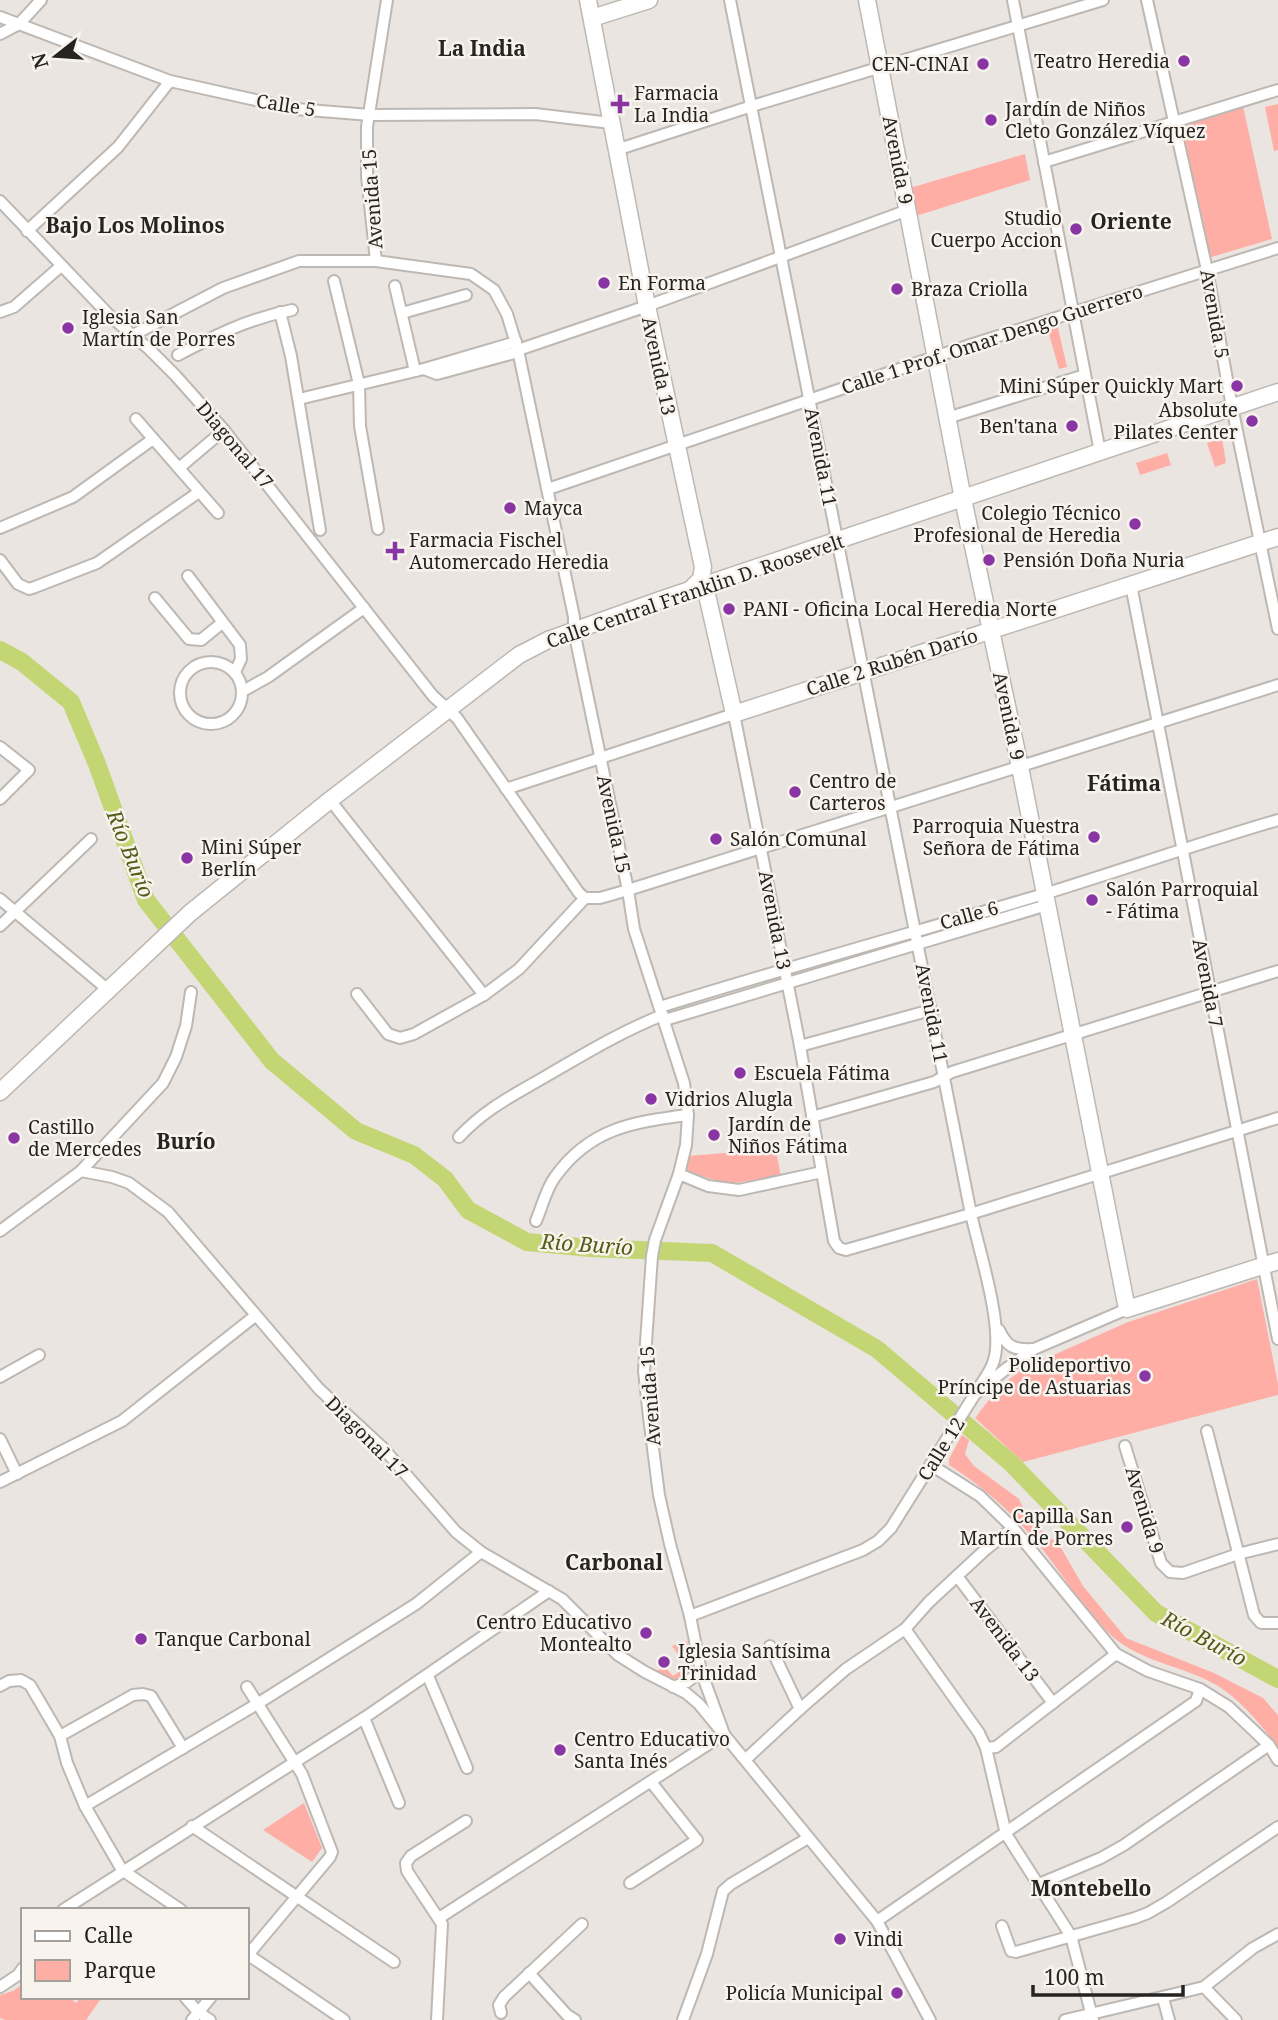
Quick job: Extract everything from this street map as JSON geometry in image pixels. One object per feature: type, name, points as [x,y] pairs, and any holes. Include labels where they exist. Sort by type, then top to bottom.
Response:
[{"type":"main road","name":"Avenida 13","points":[[587,0],[675,444],[703,566]]},
{"type":"main road","points":[[592,19],[649,0]]},
{"type":"main road","name":"Avenida 9","points":[[867,0],[963,499],[1020,767],[1127,1309]]},
{"type":"main road","name":"Calle Central Franklin D. Roosevelt","points":[[107,989],[182,920],[330,800],[519,655],[548,640],[1278,391]]},
{"type":"main road","name":"Calle 2 Rubén Darío","points":[[734,714],[1278,537]]},
{"type":"main road","points":[[703,566],[710,577],[721,580]]},
{"type":"main road","points":[[697,588],[703,566]]},
{"type":"main road","name":"Avenida 13","points":[[697,588],[734,714]]},
{"type":"main road","points":[[0,1092],[107,989]]},
{"type":"main road","name":"Calle 12","points":[[1127,1309],[1271,1264]]},
{"type":"street","points":[[0,34],[19,24],[41,0]]},
{"type":"street","name":"Avenida 15","points":[[387,0],[368,127],[367,176],[376,261],[471,274],[494,290],[507,314],[548,489],[634,929],[684,1083],[688,1115],[686,1146],[652,1256],[645,1371],[659,1495],[701,1671],[723,1734]]},
{"type":"street","name":"Avenida 11","points":[[730,0],[971,1214],[996,1325],[993,1364],[972,1399]]},
{"type":"street","points":[[1013,0],[1100,452]]},
{"type":"street","points":[[616,150],[1103,0]]},
{"type":"street","name":"Avenida 5","points":[[1146,0],[1207,270],[1232,407],[1278,628]]},
{"type":"street","name":"Calle 5","points":[[0,17],[170,81],[296,109],[370,115],[535,114],[611,123]]},
{"type":"street","points":[[27,231],[118,147],[170,81]]},
{"type":"street","points":[[1044,162],[1278,90]]},
{"type":"street","name":"Diagonal 17","points":[[0,201],[110,316],[175,375],[224,430],[433,696],[457,718],[585,898]]},
{"type":"street","points":[[299,399],[517,348],[647,306],[908,210]]},
{"type":"street","name":"Calle 1 Prof. Omar Dengo Guerrero","points":[[548,489],[810,398],[1278,248]]},
{"type":"street","points":[[132,335],[223,288],[299,261],[376,261]]},
{"type":"street","points":[[0,312],[14,307],[61,266]]},
{"type":"street","points":[[334,281],[359,384],[360,426],[378,529]]},
{"type":"street","points":[[395,286],[420,370]]},
{"type":"street","points":[[402,313],[466,295]]},
{"type":"street","points":[[178,355],[232,327],[286,311],[320,530]]},
{"type":"street","points":[[947,418],[1085,375]]},
{"type":"street","points":[[136,419],[218,513]]},
{"type":"street","points":[[179,468],[224,430]]},
{"type":"street","points":[[0,528],[74,497],[153,439]]},
{"type":"street","points":[[0,560],[23,588],[35,587],[97,563],[199,492]]},
{"type":"street","points":[[188,576],[240,645],[241,659],[235,672]]},
{"type":"street","name":"Avenida 7","points":[[1130,585],[1236,1131],[1271,1264],[1278,1339]]},
{"type":"street","points":[[155,598],[189,639],[201,640],[222,623]]},
{"type":"street","points":[[243,691],[268,677],[364,608]]},
{"type":"street","points":[[214,662],[235,672],[243,691],[242,701],[237,712],[228,720],[205,724],[186,711],[181,701],[180,688],[184,677],[192,668],[202,663],[214,662]]},
{"type":"street","points":[[357,994],[388,1034],[400,1038],[414,1034],[484,995],[519,969],[585,898],[600,898],[628,890],[1278,685]]},
{"type":"street","name":"Calle 2 Rubén Darío","points":[[506,789],[734,714]]},
{"type":"street","name":"Avenida 13","points":[[734,714],[800,1046],[834,1241],[839,1248],[846,1250],[971,1214]]},
{"type":"street","points":[[0,747],[29,770],[0,799]]},
{"type":"street","points":[[330,800],[484,995]]},
{"type":"street","name":"Calle 6","points":[[663,1014],[918,944],[1182,848],[1278,820]]},
{"type":"street","points":[[0,926],[91,839]]},
{"type":"street","points":[[0,899],[107,989]]},
{"type":"street","name":"Calle 6","points":[[459,1138],[482,1114],[607,1040],[663,1014],[785,968],[915,930],[1046,899]]},
{"type":"street","points":[[813,1117],[934,1082],[944,1076],[1278,971]]},
{"type":"street","points":[[0,1231],[81,1171],[163,1083],[186,1026],[191,992]]},
{"type":"street","points":[[800,1046],[931,1010]]},
{"type":"street","points":[[536,1222],[554,1178],[574,1154],[595,1139],[615,1127],[688,1115]]},
{"type":"street","points":[[971,1214],[1278,1118]]},
{"type":"street","name":"Diagonal 17","points":[[81,1171],[129,1183],[168,1212],[319,1389],[383,1448],[456,1532],[481,1552],[549,1591],[574,1610],[618,1654],[699,1704],[859,1896],[877,1921],[930,2020]]},
{"type":"street","points":[[679,1174],[708,1186],[739,1190],[822,1172]]},
{"type":"street","name":"Calle 12","points":[[690,1616],[845,1558],[878,1541],[891,1528],[972,1399],[1034,1349],[1127,1309]]},
{"type":"street","points":[[0,1482],[122,1421],[255,1316]]},
{"type":"street","name":"Avenida 11","points":[[996,1325],[1010,1347],[1016,1350],[1034,1349]]},
{"type":"street","points":[[0,1377],[39,1355]]},
{"type":"street","points":[[1206,1431],[1254,1615],[1261,1623],[1278,1623]]},
{"type":"street","points":[[0,1439],[17,1474]]},
{"type":"street","name":"Avenida 9","points":[[1125,1446],[1161,1563],[1170,1573],[1183,1573],[1238,1554]]},
{"type":"street","points":[[931,1465],[980,1496],[1013,1528],[1116,1654],[1140,1668],[1200,1689],[1229,1707],[1269,1745],[1278,1760]]},
{"type":"street","points":[[746,1759],[846,1669],[905,1629],[929,1602],[1013,1528]]},
{"type":"street","points":[[1238,1554],[1278,1544]]},
{"type":"street","points":[[85,1806],[257,1704],[416,1604],[481,1552]]},
{"type":"street","name":"Avenida 13","points":[[957,1576],[1053,1703]]},
{"type":"street","points":[[66,1908],[364,1718],[549,1591]]},
{"type":"street","points":[[905,1629],[971,1719],[986,1748],[1006,1834],[1071,1936],[1092,2017]]},
{"type":"street","points":[[770,1646],[800,1709]]},
{"type":"street","points":[[986,1748],[996,1747],[1116,1654]]},
{"type":"street","points":[[673,1687],[694,1678],[701,1671]]},
{"type":"street","points":[[428,1676],[467,1768]]},
{"type":"street","points":[[0,1686],[9,1681],[21,1680],[30,1685],[60,1736],[67,1763],[85,1806],[122,1870],[178,1908]]},
{"type":"street","points":[[247,1688],[302,1774],[332,1852],[248,1954]]},
{"type":"street","points":[[877,1921],[1196,1701],[1200,1689]]},
{"type":"street","points":[[60,1736],[133,1695],[143,1694],[151,1696],[183,1748]]},
{"type":"street","points":[[364,1718],[399,1803]]},
{"type":"street","points":[[439,1918],[723,1734]]},
{"type":"street","points":[[1039,1884],[1101,1858],[1124,1845],[1269,1745]]},
{"type":"street","points":[[630,1883],[697,1840],[651,1782]]},
{"type":"street","points":[[437,2020],[442,1924],[407,1871],[406,1863],[411,1856],[466,1821]]},
{"type":"street","points":[[192,1826],[394,1962]]},
{"type":"street","points":[[1002,1926],[1011,1951],[1135,1918],[1167,1902],[1278,1827]]},
{"type":"street","points":[[683,2020],[706,1954],[723,1891],[808,1838]]},
{"type":"street","points":[[501,2013],[499,2005],[504,1997],[582,1924]]},
{"type":"street","points":[[1065,2020],[1092,2017],[1204,1987],[1252,1948],[1278,1934]]},
{"type":"street","points":[[248,1956],[344,2020]]},
{"type":"street","points":[[0,1987],[21,1971]]},
{"type":"street","points":[[529,1973],[567,2015],[575,2020]]},
{"type":"street","points":[[1204,1987],[1236,2020]]},
{"type":"street","points":[[1163,1998],[1169,2020]]},
{"type":"street","points":[[186,1999],[195,2016],[210,2020]]},
{"type":"street","points":[[195,2016],[209,1999]]},
{"type":"green space","points":[[1278,104],[1278,150],[1274,151],[1265,107]]},
{"type":"green space","points":[[1243,106],[1272,239],[1208,258],[1178,125]]},
{"type":"green space","points":[[1025,154],[1030,180],[916,216],[910,188]]},
{"type":"green space","points":[[1057,324],[1067,367],[1059,369],[1047,327]]},
{"type":"green space","points":[[1222,438],[1226,463],[1215,467],[1207,443]]},
{"type":"green space","points":[[1167,453],[1171,465],[1140,475],[1136,463]]},
{"type":"green space","points":[[774,1141],[781,1176],[728,1184],[685,1171],[688,1156],[738,1152]]},
{"type":"green space","name":"Polideportivo Príncipe de Astuarias","points":[[1257,1279],[1278,1395],[1023,1462],[975,1418],[998,1388],[1024,1368],[1128,1322]]},
{"type":"green space","points":[[962,1435],[969,1440],[965,1454],[974,1466],[1019,1499],[1029,1520],[1060,1546],[1083,1586],[1126,1638],[1214,1673],[1263,1698],[1278,1715],[1278,1747],[1243,1706],[1218,1686],[1137,1653],[1113,1637],[1081,1602],[1024,1527],[983,1489],[949,1465],[949,1459]]},
{"type":"green space","points":[[687,1641],[693,1670],[672,1682],[657,1671],[664,1666],[673,1676],[687,1666],[672,1646]]},
{"type":"green space","points":[[304,1803],[322,1848],[312,1862],[263,1830]]},
{"type":"green space","points":[[21,1985],[21,1999],[71,1999],[76,2003],[79,1999],[101,1999],[86,2020],[5,2020],[0,2018],[0,1995]]},
{"type":"waterway","name":"Río Burío","points":[[0,650],[22,662],[71,702],[97,764],[146,900],[272,1061],[356,1131],[414,1155],[445,1179],[468,1210],[527,1242],[590,1248],[712,1253],[877,1349],[1011,1463],[1156,1613],[1278,1679]]},
{"type":"place","name":"Teatro Heredia","points":[[1184,61]]},
{"type":"place","name":"CEN-CINAI","points":[[983,64]]},
{"type":"place","name":"Farmacia La India","points":[[620,104]]},
{"type":"place","name":"Jardín de Niños Cleto González Víquez","points":[[991,120]]},
{"type":"place","name":"Studio Cuerpo Accion","points":[[1076,229]]},
{"type":"place","name":"En Forma","points":[[604,283]]},
{"type":"place","name":"Braza Criolla","points":[[897,289]]},
{"type":"place","name":"Iglesia San Martín de Porres","points":[[68,328]]},
{"type":"place","name":"Mini Súper Quickly Mart","points":[[1237,386]]},
{"type":"place","name":"Absolute Pilates Center","points":[[1252,421]]},
{"type":"place","name":"Ben'tana","points":[[1072,426]]},
{"type":"place","name":"Mayca","points":[[510,508]]},
{"type":"place","name":"Colegio Técnico Profesional de Heredia","points":[[1135,524]]},
{"type":"place","name":"Farmacia Fischel Automercado Heredia","points":[[395,551]]},
{"type":"place","name":"Pensión Doña Nuria","points":[[989,560]]},
{"type":"place","name":"PANI - Oficina Local Heredia Norte","points":[[729,609]]},
{"type":"place","name":"Centro de Carteros","points":[[795,792]]},
{"type":"place","name":"Parroquia Nuestra Señora de Fátima","points":[[1094,837]]},
{"type":"place","name":"Salón Comunal","points":[[716,839]]},
{"type":"place","name":"Mini Súper Berlín","points":[[187,858]]},
{"type":"place","name":"Salón Parroquial - Fátima","points":[[1092,900]]},
{"type":"place","name":"Escuela Fátima","points":[[740,1073]]},
{"type":"place","name":"Vidrios Alugla","points":[[651,1099]]},
{"type":"place","name":"Jardín de Niños Fátima","points":[[714,1135]]},
{"type":"place","name":"Castillo de Mercedes","points":[[14,1138]]},
{"type":"place","name":"Polideportivo Príncipe de Astuarias","points":[[1145,1376]]},
{"type":"place","name":"Capilla San Martín de Porres","points":[[1127,1527]]},
{"type":"place","name":"Centro Educativo Montealto","points":[[646,1633]]},
{"type":"place","name":"Tanque Carbonal","points":[[141,1639]]},
{"type":"place","name":"Iglesia Santísima Trinidad","points":[[664,1662]]},
{"type":"place","name":"Centro Educativo Santa Inés","points":[[560,1750]]},
{"type":"place","name":"Vindi","points":[[840,1939]]},
{"type":"place","name":"Policía Municipal","points":[[897,1993]]},
{"type":"district","name":"La India","points":[[482,49]]},
{"type":"district","name":"Oriente","points":[[1131,222]]},
{"type":"district","name":"Bajo Los Molinos","points":[[135,226]]},
{"type":"district","name":"Fátima","points":[[1124,784]]},
{"type":"district","name":"Burío","points":[[186,1142]]},
{"type":"district","name":"Carbonal","points":[[614,1563]]},
{"type":"district","name":"Montebello","points":[[1091,1889]]}]
